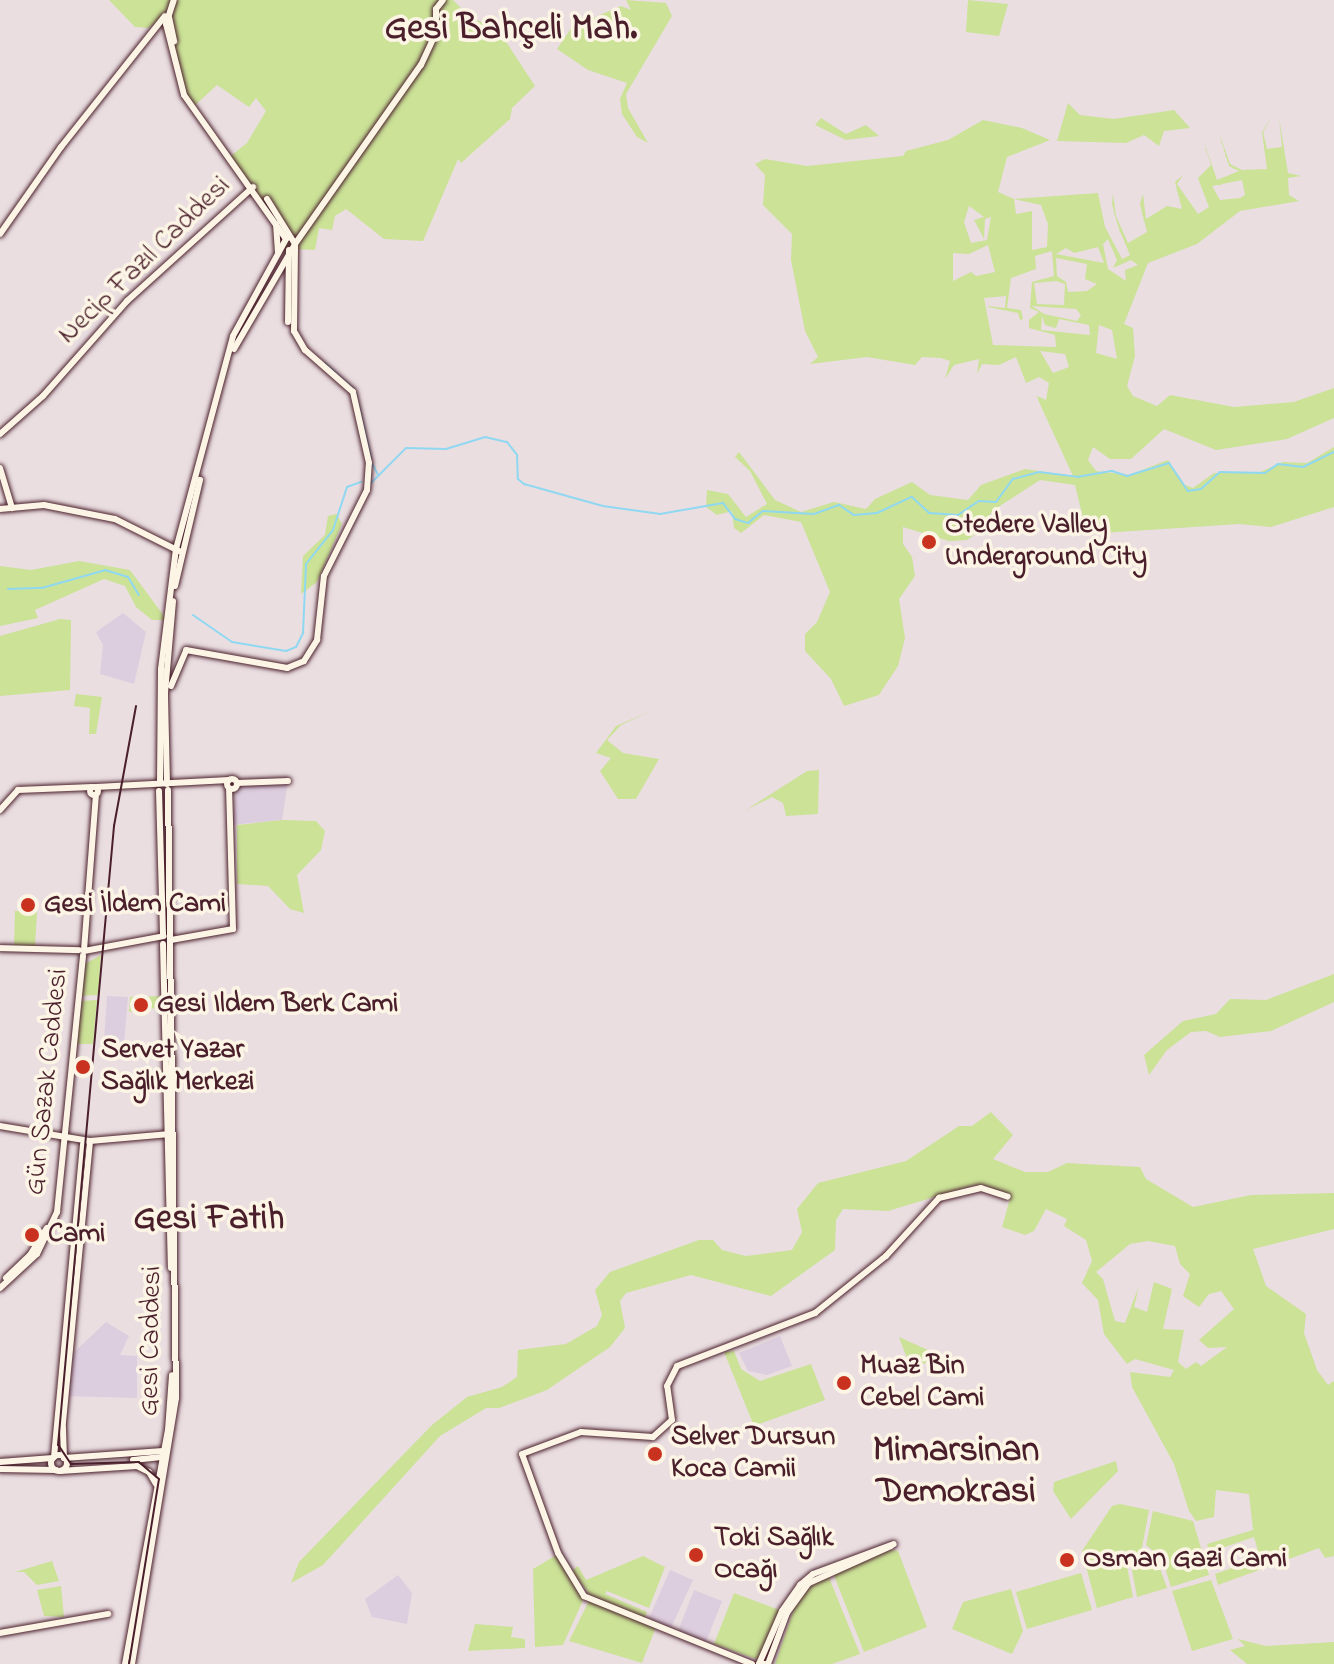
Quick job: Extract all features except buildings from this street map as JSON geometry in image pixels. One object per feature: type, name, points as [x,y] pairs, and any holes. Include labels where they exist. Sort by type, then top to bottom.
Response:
[{"type":"street","points":[[0,234],[61,147],[174,0]]},
{"type":"street","points":[[277,263],[292,247],[300,231],[329,200],[421,65],[436,33],[436,9],[443,0]]},
{"type":"street","points":[[163,711],[180,656],[188,649],[276,668],[304,661],[319,630],[326,569],[367,490],[366,435],[353,392],[305,350],[294,331],[292,247],[289,237],[184,95],[167,13]]},
{"type":"street","points":[[167,13],[186,93],[289,237]]},
{"type":"street","name":"Necip Fazıl Caddesi","points":[[0,434],[43,396],[127,301],[253,187]]},
{"type":"street","points":[[272,213],[278,241],[277,263]]},
{"type":"street","points":[[163,711],[179,551],[234,346],[289,237],[300,231]]},
{"type":"street","points":[[171,686],[177,656],[186,645],[276,664],[300,658],[316,629],[323,568],[364,490],[362,436],[349,393],[303,352],[290,332],[286,312],[292,247]]},
{"type":"street","points":[[277,263],[291,268]]},
{"type":"street","points":[[0,468],[12,508]]},
{"type":"street","points":[[0,509],[44,505],[115,519],[179,551]]},
{"type":"street","name":"Gesi Caddesi","points":[[132,1664],[165,1454],[172,1345],[163,711]]},
{"type":"street","points":[[0,810],[18,790],[78,788],[94,792],[288,781]]},
{"type":"street","points":[[0,950],[81,953],[233,929],[231,785]]},
{"type":"street","points":[[78,788],[94,792]]},
{"type":"street","name":"Gün Sazak Caddesi","points":[[0,1286],[30,1255],[47,1228],[63,1140],[85,935],[94,792]]},
{"type":"street","points":[[0,1128],[83,1143],[170,1138]]},
{"type":"street","points":[[63,1140],[83,1143]]},
{"type":"street","points":[[58,1470],[54,1458],[83,1143]]},
{"type":"street","points":[[58,1470],[65,1459],[64,1409],[83,1143]]},
{"type":"street","points":[[752,1664],[584,1596],[558,1553],[522,1454],[581,1432],[653,1437],[672,1420],[667,1386],[677,1366],[815,1313],[886,1256],[939,1198],[981,1188],[1008,1197]]},
{"type":"street","points":[[0,1462],[165,1454]]},
{"type":"street","name":"Gesi Caddesi","points":[[125,1664],[165,1454]]},
{"type":"street","points":[[0,1469],[140,1466],[152,1475],[157,1490]]},
{"type":"street","points":[[894,1544],[809,1583],[787,1613],[768,1664],[759,1664],[782,1611],[800,1585],[813,1574],[894,1544]]},
{"type":"street","points":[[0,1636],[108,1614]]},
{"type":"street","points":[[0,1636],[100,1619]]},
{"type":"shaded area","points":[[123,613],[146,632],[134,684],[100,674],[103,645],[96,632]]},
{"type":"shaded area","points":[[288,781],[282,820],[232,825],[237,784]]},
{"type":"shaded area","points":[[107,996],[128,997],[124,1044],[104,1042]]},
{"type":"shaded area","points":[[106,1322],[129,1336],[120,1355],[137,1356],[137,1398],[65,1396],[69,1357]]},
{"type":"shaded area","points":[[780,1336],[792,1366],[767,1375],[748,1371],[739,1353]]},
{"type":"shaded area","points":[[670,1570],[693,1580],[671,1628],[649,1618]]},
{"type":"shaded area","points":[[398,1575],[412,1593],[407,1624],[372,1617],[365,1599]]},
{"type":"shaded area","points":[[694,1590],[722,1601],[706,1642],[678,1631]]},
{"type":"green space","points":[[109,0],[453,0],[471,18],[497,28],[535,86],[512,108],[510,119],[461,163],[458,159],[423,241],[384,239],[346,209],[335,216],[332,230],[319,228],[315,250],[274,248],[273,224],[228,158],[247,143],[266,111],[256,98],[249,107],[217,85],[191,109],[163,19],[148,28],[135,27]]},
{"type":"green space","points":[[626,0],[666,3],[672,16],[626,94],[628,108],[648,143],[637,137],[622,114],[620,99],[627,83],[588,70],[557,49],[572,27],[621,6],[631,10]]},
{"type":"green space","points":[[968,0],[1008,4],[999,36],[966,32]]},
{"type":"green space","points":[[1068,103],[1080,115],[1114,119],[1174,110],[1190,128],[1164,131],[1159,146],[1144,135],[1126,143],[1057,141]]},
{"type":"green space","points":[[1279,117],[1288,173],[1301,176],[1288,178],[1289,195],[1299,201],[1240,211],[1197,244],[1148,263],[1124,324],[1133,328],[1135,356],[1127,386],[1133,396],[1157,406],[1170,395],[1234,407],[1294,402],[1334,388],[1334,418],[1287,439],[1216,450],[1164,429],[1131,459],[1110,459],[1093,447],[1088,460],[1096,471],[1129,475],[1168,460],[1185,485],[1193,488],[1214,473],[1258,473],[1283,462],[1307,463],[1334,447],[1334,507],[1271,527],[1239,524],[1087,534],[1075,485],[1040,480],[992,511],[984,528],[967,540],[949,541],[903,527],[903,544],[912,557],[915,576],[899,599],[905,638],[898,666],[879,695],[844,706],[831,679],[805,651],[805,634],[817,622],[830,592],[801,522],[764,515],[741,533],[734,528],[732,511],[717,515],[706,507],[707,490],[728,494],[746,517],[767,504],[750,471],[735,457],[739,452],[775,500],[801,512],[834,502],[866,509],[875,499],[912,482],[930,495],[968,500],[981,485],[1025,469],[1073,476],[1037,396],[1046,400],[1049,383],[1039,377],[1026,383],[1016,357],[999,365],[982,364],[977,374],[979,359],[954,365],[945,379],[950,361],[941,358],[922,357],[915,365],[867,357],[810,364],[818,357],[805,331],[791,260],[792,234],[763,205],[765,175],[755,164],[765,159],[807,166],[903,156],[906,151],[948,140],[983,120],[1022,128],[1050,140],[1007,157],[998,192],[1014,199],[1098,193],[1105,227],[1122,259],[1130,255],[1118,226],[1112,204],[1113,194],[1116,216],[1128,243],[1147,232],[1140,204],[1143,194],[1146,219],[1167,206],[1182,209],[1175,182],[1183,175],[1177,184],[1198,214],[1209,207],[1198,178],[1211,165],[1203,139],[1217,180],[1239,171],[1229,166],[1218,130],[1230,164],[1242,170],[1267,169],[1262,132],[1271,118],[1263,132],[1267,149],[1282,147]],"holes":[[[1242,180],[1245,195],[1220,200],[1212,186]],[[1014,199],[1041,205],[1048,224],[1047,247],[1032,250],[1032,211],[1016,214]],[[969,206],[984,217],[974,220],[984,239],[985,219],[991,217],[987,240],[971,243],[964,222]],[[1108,239],[1117,260],[1113,268],[1131,260],[1138,265],[1125,270],[1126,281],[1108,269],[1103,244]],[[988,245],[995,272],[976,276],[971,272],[953,281],[953,253],[969,254]],[[1098,247],[1104,263],[1056,254],[1066,248],[1074,253]],[[1052,251],[1054,276],[1032,282],[1030,308],[1039,312],[1029,320],[1029,328],[1055,335],[1056,347],[993,345],[984,298],[1006,296],[1005,308],[988,307],[1018,313],[1020,320],[1023,319],[1021,310],[1007,308],[1011,278],[1036,269],[1035,256]],[[1056,258],[1087,264],[1085,279],[1097,284],[1087,291],[1068,292],[1066,282],[1057,276]],[[1056,281],[1065,284],[1064,305],[1037,304],[1034,283]],[[1032,306],[1076,309],[1081,315],[1077,321],[1044,314]],[[1042,316],[1045,325],[1056,328],[1059,319],[1089,325],[1090,335],[1041,330]],[[1099,325],[1112,330],[1117,359],[1096,353]],[[1040,351],[1065,354],[1069,367],[1053,373]]]},
{"type":"green space","points":[[821,118],[846,134],[866,125],[879,136],[846,140],[815,125]]},
{"type":"green space","points":[[337,514],[342,524],[317,582],[301,594],[303,556],[325,535],[328,516]]},
{"type":"green space","points":[[79,561],[130,570],[167,620],[152,620],[136,607],[125,586],[104,579],[35,610],[38,618],[0,626],[0,566],[31,570]]},
{"type":"green space","points":[[60,619],[71,620],[70,690],[0,696],[0,636]]},
{"type":"green space","points":[[76,694],[102,697],[96,734],[89,734],[90,708],[74,706]]},
{"type":"green space","points":[[651,711],[621,725],[607,740],[623,753],[659,759],[636,799],[618,799],[600,771],[611,758],[596,753],[616,726]]},
{"type":"green space","points":[[819,770],[818,814],[786,816],[783,803],[772,797],[746,810],[807,771]]},
{"type":"green space","points":[[282,820],[316,821],[325,831],[321,850],[297,875],[304,913],[290,909],[268,886],[237,884],[237,825]]},
{"type":"green space","points":[[15,911],[37,912],[35,947],[14,946]]},
{"type":"green space","points":[[101,955],[98,995],[80,996],[83,965]]},
{"type":"green space","points":[[1334,974],[1334,1002],[1271,1031],[1220,1037],[1206,1031],[1191,1032],[1167,1050],[1149,1075],[1144,1055],[1183,1021],[1216,1014],[1230,999],[1266,1000]]},
{"type":"green space","points":[[161,996],[163,1007],[129,1012],[130,997]]},
{"type":"green space","points":[[97,1000],[93,1044],[77,1044],[80,1001]]},
{"type":"green space","points":[[991,1112],[1013,1135],[993,1159],[1025,1172],[1048,1172],[1067,1163],[1140,1167],[1146,1179],[1193,1207],[1251,1195],[1334,1193],[1334,1229],[1253,1249],[1266,1286],[1306,1314],[1304,1333],[1317,1370],[1328,1385],[1334,1381],[1334,1556],[1325,1558],[1319,1548],[1218,1585],[1215,1574],[1260,1558],[1254,1537],[1210,1552],[1207,1544],[1253,1530],[1249,1494],[1216,1490],[1214,1517],[1196,1521],[1189,1511],[1174,1464],[1132,1387],[1130,1372],[1170,1377],[1174,1370],[1135,1359],[1127,1364],[1104,1334],[1098,1300],[1082,1283],[1092,1261],[1086,1240],[1064,1226],[1067,1219],[1046,1209],[1034,1231],[1025,1235],[1002,1227],[1011,1195],[974,1185],[888,1211],[843,1209],[836,1220],[835,1250],[771,1296],[691,1275],[626,1293],[620,1301],[625,1328],[610,1347],[547,1390],[499,1408],[486,1408],[440,1436],[323,1565],[291,1583],[299,1562],[432,1425],[467,1397],[502,1387],[517,1377],[518,1350],[566,1344],[597,1326],[602,1315],[595,1290],[610,1272],[699,1240],[713,1240],[722,1250],[746,1256],[792,1250],[802,1232],[797,1209],[818,1183],[906,1161],[959,1126],[972,1126]],"holes":[[[1148,1241],[1175,1246],[1180,1264],[1190,1274],[1183,1296],[1199,1307],[1209,1294],[1221,1291],[1234,1309],[1199,1340],[1208,1348],[1227,1347],[1201,1366],[1196,1362],[1186,1369],[1178,1362],[1184,1330],[1163,1329],[1172,1289],[1154,1282],[1147,1312],[1134,1307],[1139,1286],[1125,1323],[1115,1321],[1103,1279],[1096,1272],[1130,1244]]]},
{"type":"green space","points":[[899,1337],[941,1356],[911,1369]]},
{"type":"green space","points":[[734,1351],[741,1369],[760,1381],[811,1364],[825,1400],[754,1426],[724,1352]]},
{"type":"green space","points":[[1116,1461],[1118,1471],[1071,1519],[1053,1491],[1054,1482]]},
{"type":"green space","points":[[1120,1504],[1149,1510],[1142,1548],[1127,1566],[1133,1597],[1097,1608],[1082,1551],[1112,1506]]},
{"type":"green space","points":[[1153,1511],[1193,1521],[1209,1575],[1171,1587],[1162,1558],[1146,1545]]},
{"type":"green space","points":[[891,1550],[898,1551],[927,1627],[864,1652],[833,1573]]},
{"type":"green space","points":[[558,1554],[584,1598],[563,1645],[535,1647],[533,1569]]},
{"type":"green space","points":[[1138,1554],[1156,1557],[1167,1588],[1137,1597],[1131,1565]]},
{"type":"green space","points":[[643,1556],[665,1567],[649,1608],[607,1591],[605,1594],[647,1612],[644,1618],[590,1595],[572,1571],[578,1566],[586,1580]]},
{"type":"green space","points":[[52,1561],[59,1581],[37,1585],[24,1572],[15,1572]]},
{"type":"green space","points":[[1081,1573],[1092,1610],[1027,1629],[1016,1592]]},
{"type":"green space","points":[[828,1575],[860,1654],[832,1664],[775,1664],[795,1606],[806,1590]]},
{"type":"green space","points":[[1211,1580],[1233,1639],[1192,1651],[1172,1591]]},
{"type":"green space","points":[[61,1586],[64,1617],[44,1616],[37,1590]]},
{"type":"green space","points":[[1011,1589],[1023,1631],[1012,1654],[952,1629],[963,1602]]},
{"type":"green space","points":[[734,1593],[782,1611],[759,1660],[714,1644]]},
{"type":"green space","points":[[589,1601],[656,1627],[642,1663],[569,1641]]},
{"type":"green space","points":[[475,1624],[513,1627],[511,1637],[525,1639],[525,1648],[468,1651]]},
{"type":"green space","points":[[1238,1639],[1266,1646],[1334,1642],[1334,1664],[1247,1664],[1230,1650],[1245,1646]]},
{"type":"waterway","points":[[325,363],[353,388]]},
{"type":"waterway","points":[[356,393],[371,457]]},
{"type":"waterway","points":[[371,483],[406,448],[446,449],[485,437],[507,442],[517,455],[518,479],[524,484],[603,506],[660,514],[723,503],[735,519],[748,523],[763,511],[814,514],[839,505],[854,515],[877,513],[912,497],[929,513],[958,515],[979,501],[996,502],[1013,479],[1039,472],[1077,477],[1112,471],[1127,476],[1169,463],[1188,491],[1201,489],[1220,472],[1265,473],[1278,464],[1303,467],[1334,452]]},
{"type":"waterway","points":[[372,463],[378,475]]},
{"type":"waterway","points":[[193,615],[232,642],[286,651],[296,647],[303,633],[306,564],[333,530],[347,487],[361,482]]},
{"type":"waterway","points":[[8,589],[42,588],[105,570],[128,577],[139,595]]},
{"type":"tram line","points":[[129,1664],[159,1479],[139,1462],[71,1464],[58,1445],[114,826],[136,706]]},
{"type":"place","name":"Otedere Valley Underground City","points":[[929,542]]},
{"type":"place","name":"Gesi İldem Cami","points":[[28,905]]},
{"type":"place","name":"Gesi Ildem Berk Cami","points":[[141,1005]]},
{"type":"place","name":"Servet Yazar Sağlık Merkezi","points":[[83,1067]]},
{"type":"place","name":"Cami","points":[[32,1235]]},
{"type":"place","name":"Muaz Bin Cebel Cami","points":[[844,1383]]},
{"type":"place","name":"Selver Dursun Koca Camii","points":[[655,1454]]},
{"type":"place","name":"Toki Sağlık Ocağı","points":[[696,1555]]},
{"type":"place","name":"Osman Gazi Cami","points":[[1067,1560]]},
{"type":"district","name":"Gesi Bahçeli Mah.","points":[[511,30]]},
{"type":"district","name":"Gesi Fatih","points":[[209,1220]]},
{"type":"district","name":"Mimarsinan Demokrasi","points":[[956,1472]]}]
